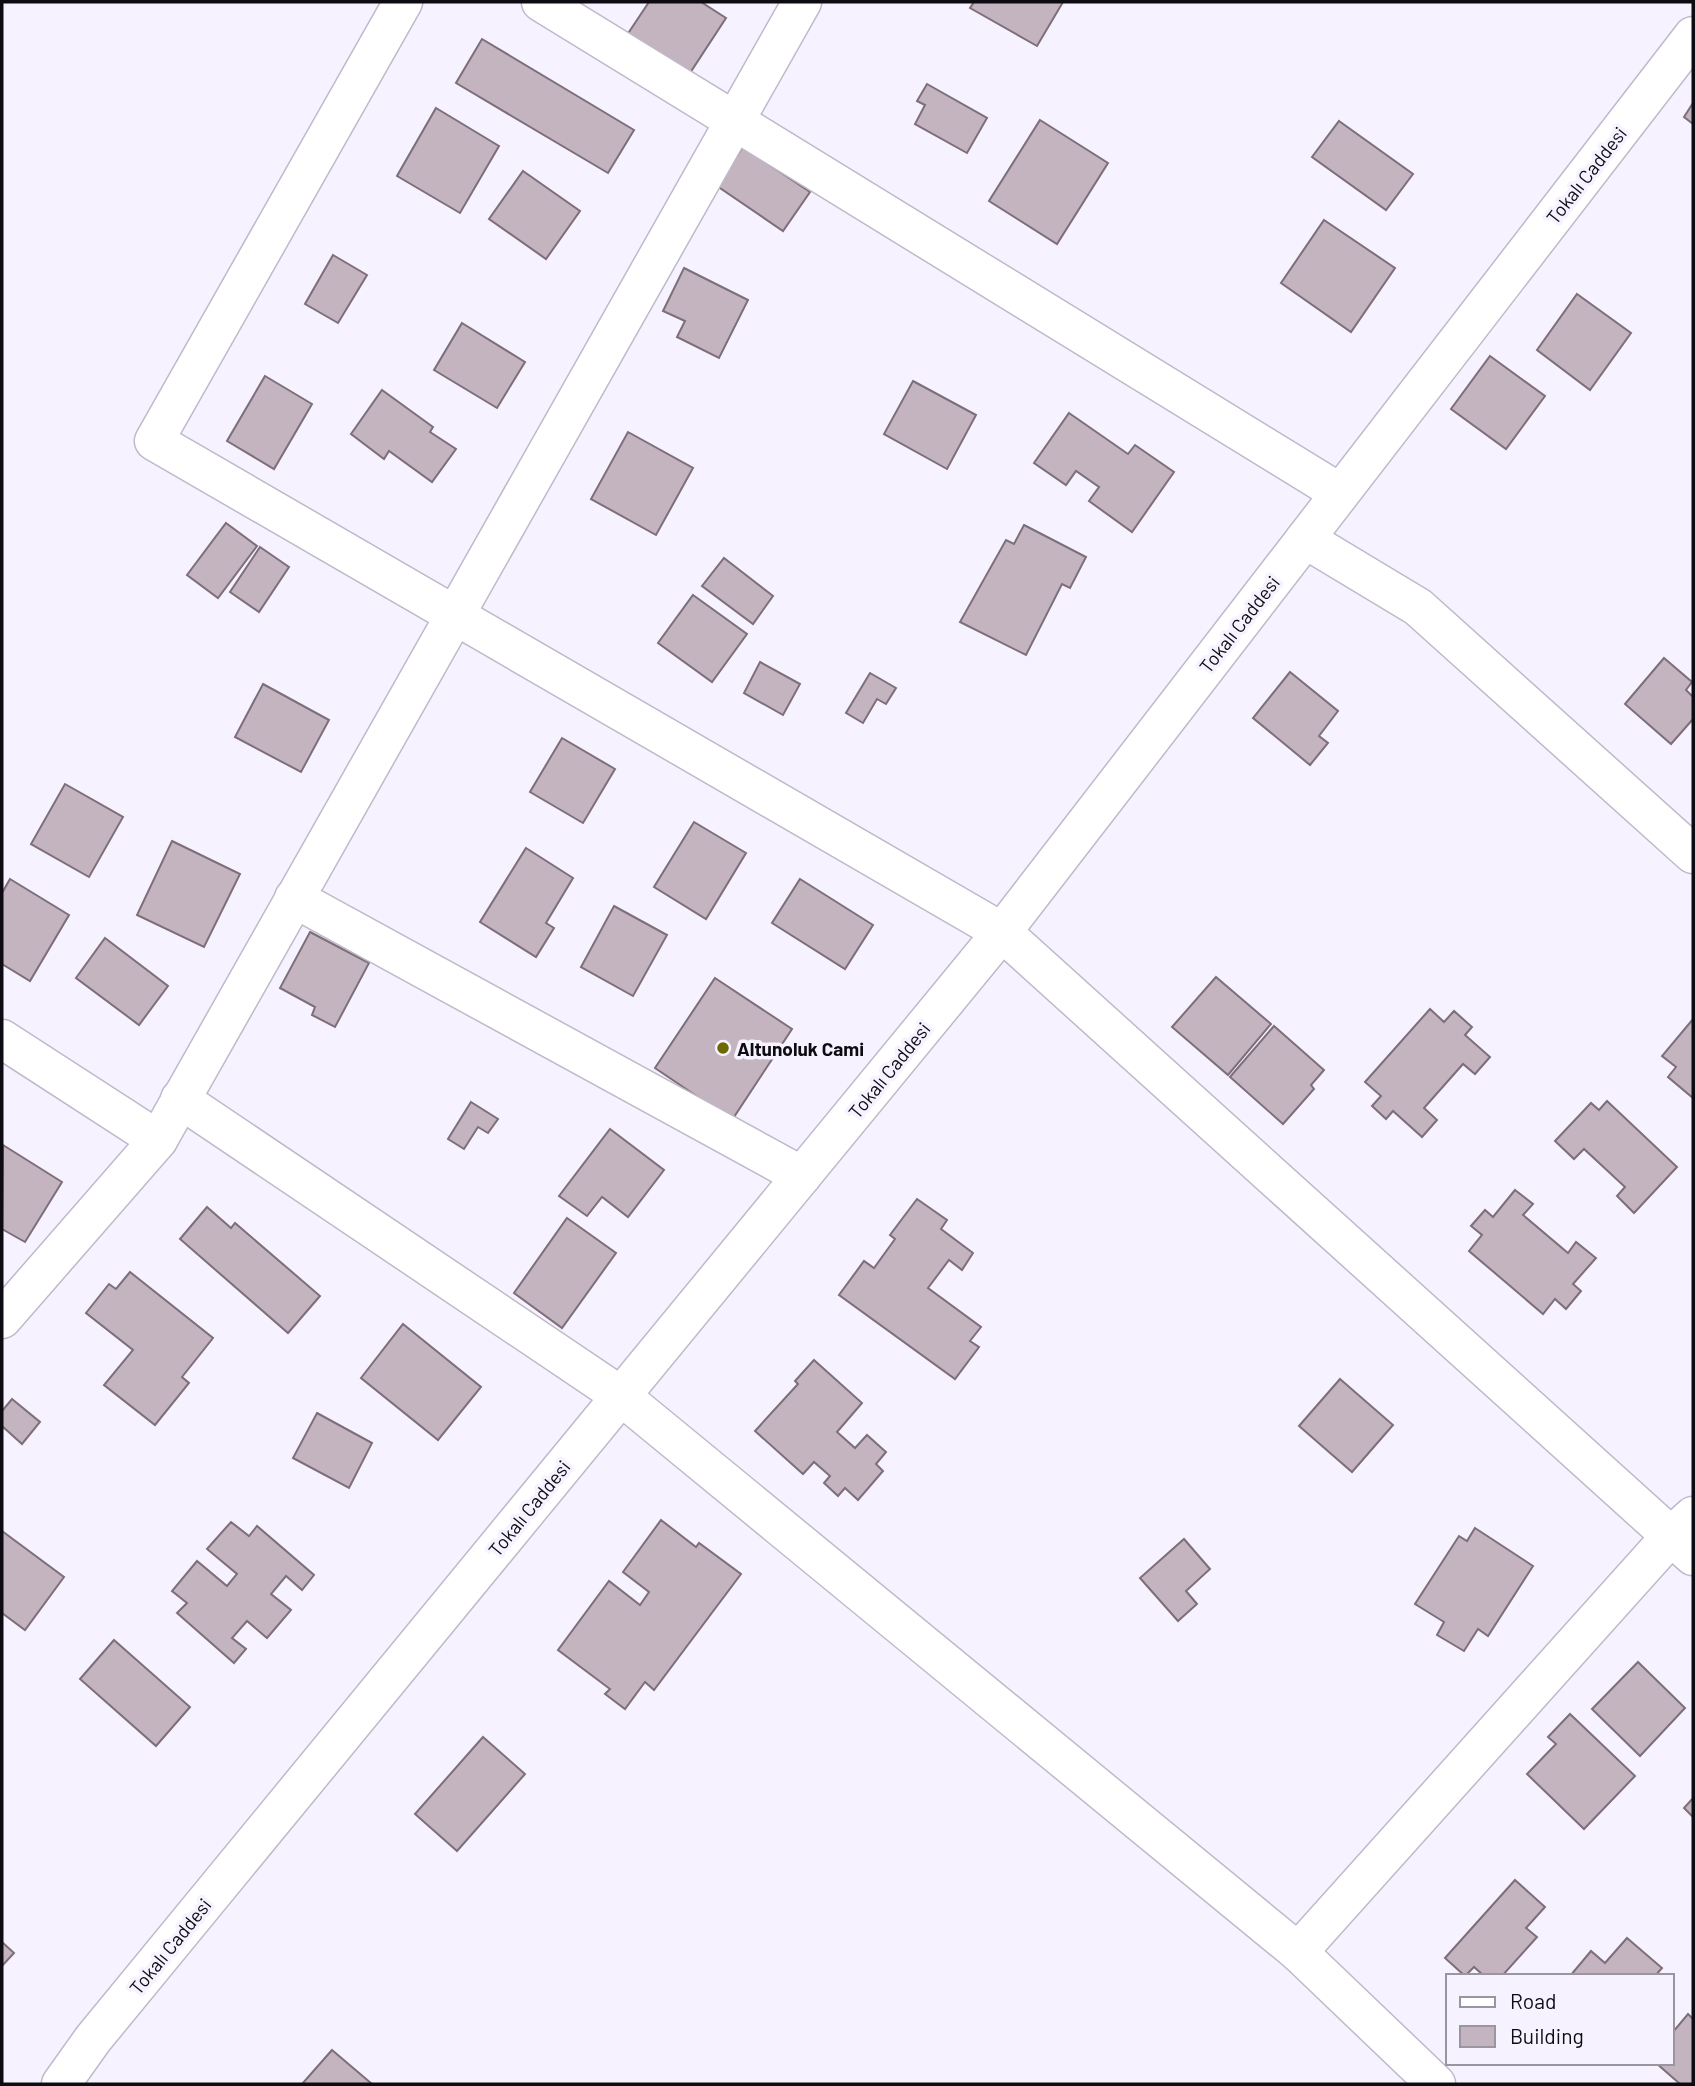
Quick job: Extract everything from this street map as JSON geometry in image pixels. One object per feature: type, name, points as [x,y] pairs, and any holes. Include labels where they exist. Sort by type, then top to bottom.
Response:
[{"type":"street","points":[[403,2],[154,441],[1002,932],[1686,1536],[1298,1952]]},
{"type":"street","points":[[541,2],[1340,494]]},
{"type":"street","points":[[2,1319],[158,1140],[802,2]]},
{"type":"street","name":"Tokalı Caddesi","points":[[61,2084],[102,2029],[1002,932],[1693,36]]},
{"type":"street","points":[[1305,539],[1418,607],[1693,854]]},
{"type":"street","points":[[294,898],[802,1176]]},
{"type":"street","points":[[2,1039],[158,1140]]},
{"type":"street","points":[[180,1099],[621,1395],[1298,1952],[1436,2084]]},
{"type":"building","points":[[649,2],[701,2],[726,18],[688,76],[627,35]]},
{"type":"building","points":[[974,2],[1063,2],[1037,46],[970,8]]},
{"type":"building","points":[[482,39],[634,130],[608,173],[456,83]]},
{"type":"building","points":[[927,84],[987,118],[967,153],[915,124],[925,105],[917,101]]},
{"type":"building","points":[[1693,103],[1693,124],[1684,117]]},
{"type":"building","points":[[436,108],[499,146],[460,213],[397,176]]},
{"type":"building","points":[[1040,120],[1108,163],[1057,244],[989,201]]},
{"type":"building","points":[[1339,121],[1413,174],[1386,210],[1312,157]]},
{"type":"building","points":[[743,147],[810,192],[783,231],[717,186]]},
{"type":"building","points":[[523,171],[580,211],[546,259],[489,219]]},
{"type":"building","points":[[1324,220],[1395,268],[1351,332],[1281,283]]},
{"type":"building","points":[[333,255],[367,275],[338,323],[305,304]]},
{"type":"building","points":[[684,268],[748,300],[719,358],[677,337],[685,321],[663,311]]},
{"type":"building","points":[[1577,294],[1631,333],[1590,390],[1537,350]]},
{"type":"building","points":[[462,323],[525,362],[497,408],[434,370]]},
{"type":"building","points":[[1490,356],[1545,396],[1506,449],[1451,409]]},
{"type":"building","points":[[265,376],[312,404],[274,469],[227,441]]},
{"type":"building","points":[[913,381],[976,415],[947,469],[884,434]]},
{"type":"building","points":[[382,390],[433,427],[430,432],[456,449],[432,482],[389,451],[384,459],[351,434]]},
{"type":"building","points":[[1069,413],[1128,454],[1135,445],[1174,472],[1132,532],[1089,501],[1099,487],[1076,471],[1066,485],[1034,463]]},
{"type":"building","points":[[628,432],[693,468],[656,535],[591,499]]},
{"type":"building","points":[[226,523],[257,546],[218,598],[187,575]]},
{"type":"building","points":[[1024,525],[1086,557],[1070,588],[1062,584],[1026,655],[960,622],[1006,540],[1014,544]]},
{"type":"building","points":[[260,547],[289,567],[259,612],[230,592]]},
{"type":"building","points":[[724,558],[773,596],[753,624],[702,586]]},
{"type":"building","points":[[693,595],[747,634],[712,682],[658,643]]},
{"type":"building","points":[[1664,658],[1692,682],[1686,690],[1693,697],[1693,719],[1671,744],[1625,704]]},
{"type":"building","points":[[760,662],[800,684],[783,715],[744,693]]},
{"type":"building","points":[[1290,672],[1338,711],[1319,736],[1328,743],[1310,765],[1253,718]]},
{"type":"building","points":[[870,673],[896,688],[886,704],[877,699],[863,723],[846,713]]},
{"type":"building","points":[[263,684],[329,720],[301,772],[235,737]]},
{"type":"building","points":[[562,738],[615,769],[583,823],[530,792]]},
{"type":"building","points":[[65,784],[123,817],[89,877],[31,844]]},
{"type":"building","points":[[694,822],[746,853],[706,919],[654,887]]},
{"type":"building","points":[[172,841],[240,874],[204,947],[137,915]]},
{"type":"building","points":[[526,848],[573,878],[546,923],[554,928],[536,957],[480,922]]},
{"type":"building","points":[[10,879],[69,915],[30,981],[2,964],[2,893]]},
{"type":"building","points":[[800,879],[873,925],[845,969],[772,923]]},
{"type":"building","points":[[614,906],[667,935],[633,996],[581,967]]},
{"type":"building","points":[[310,932],[369,963],[335,1027],[312,1015],[315,1007],[280,988]]},
{"type":"building","points":[[105,938],[168,986],[139,1025],[76,978]]},
{"type":"building","points":[[1216,977],[1271,1024],[1228,1075],[1172,1027]]},
{"type":"building","name":"Altunoluk Cami","points":[[715,978],[792,1029],[732,1120],[655,1068]]},
{"type":"building","points":[[1430,1009],[1444,1022],[1454,1011],[1472,1027],[1465,1035],[1490,1057],[1475,1074],[1463,1064],[1424,1108],[1437,1120],[1422,1137],[1393,1111],[1386,1119],[1372,1106],[1381,1096],[1365,1082]]},
{"type":"building","points":[[1693,1019],[1693,1098],[1668,1077],[1676,1067],[1662,1056]]},
{"type":"building","points":[[1274,1026],[1324,1070],[1311,1085],[1314,1089],[1283,1124],[1230,1077]]},
{"type":"building","points":[[1607,1101],[1677,1167],[1634,1213],[1617,1196],[1625,1187],[1584,1149],[1574,1159],[1555,1141],[1591,1103],[1599,1110]]},
{"type":"building","points":[[471,1102],[498,1119],[488,1133],[478,1127],[464,1149],[448,1139]]},
{"type":"building","points":[[610,1129],[664,1170],[628,1217],[602,1197],[587,1216],[559,1196]]},
{"type":"building","points":[[3,1145],[62,1182],[25,1242],[2,1229]]},
{"type":"building","points":[[1515,1190],[1533,1204],[1523,1215],[1568,1253],[1576,1242],[1596,1258],[1573,1284],[1581,1291],[1566,1309],[1555,1299],[1543,1314],[1469,1251],[1482,1235],[1471,1226],[1485,1210],[1493,1217]]},
{"type":"building","points":[[917,1199],[947,1220],[941,1229],[973,1253],[962,1270],[949,1260],[928,1288],[981,1327],[970,1341],[979,1347],[955,1379],[839,1295],[864,1261],[874,1268],[895,1239],[890,1235]]},
{"type":"building","points":[[207,1207],[231,1228],[235,1223],[320,1296],[288,1333],[180,1239]]},
{"type":"building","points":[[567,1218],[616,1253],[562,1328],[514,1293]]},
{"type":"building","points":[[130,1272],[213,1338],[182,1377],[189,1383],[155,1425],[104,1385],[133,1350],[86,1313],[109,1284],[116,1289]]},
{"type":"building","points":[[403,1324],[481,1387],[438,1440],[361,1378]]},
{"type":"building","points":[[814,1360],[862,1403],[837,1432],[855,1448],[867,1435],[886,1452],[876,1464],[883,1471],[858,1500],[845,1488],[838,1496],[824,1483],[830,1476],[814,1462],[803,1474],[755,1431],[798,1384],[795,1381]]},
{"type":"building","points":[[1340,1379],[1393,1425],[1352,1472],[1299,1426]]},
{"type":"building","points":[[12,1399],[40,1422],[22,1444],[2,1426],[2,1411]]},
{"type":"building","points":[[317,1413],[372,1443],[349,1488],[293,1458]]},
{"type":"building","points":[[661,1520],[696,1547],[699,1543],[741,1574],[654,1690],[645,1682],[625,1709],[605,1694],[610,1689],[558,1650],[609,1581],[640,1605],[649,1592],[623,1572]]},
{"type":"building","points":[[231,1522],[249,1536],[257,1526],[314,1575],[302,1590],[286,1576],[271,1594],[291,1610],[267,1638],[247,1621],[232,1638],[246,1649],[234,1663],[177,1613],[187,1603],[172,1591],[197,1561],[227,1586],[237,1574],[207,1549]]},
{"type":"building","points":[[1475,1528],[1533,1566],[1488,1636],[1478,1629],[1464,1651],[1437,1635],[1444,1622],[1415,1604],[1459,1536],[1467,1541]]},
{"type":"building","points":[[2,1531],[64,1577],[25,1630],[2,1613]]},
{"type":"building","points":[[1184,1539],[1210,1569],[1186,1591],[1197,1604],[1178,1621],[1140,1578]]},
{"type":"building","points":[[114,1640],[190,1707],[156,1746],[80,1679]]},
{"type":"building","points":[[1638,1662],[1685,1708],[1640,1756],[1592,1709]]},
{"type":"building","points":[[1570,1714],[1635,1776],[1584,1829],[1527,1774],[1556,1744],[1548,1737]]},
{"type":"building","points":[[483,1737],[525,1774],[457,1851],[415,1814]]},
{"type":"building","points":[[1693,1798],[1693,1817],[1684,1808]]},
{"type":"building","points":[[1515,1880],[1545,1907],[1526,1928],[1537,1937],[1504,1974],[1482,1974],[1474,1967],[1467,1974],[1463,1974],[1445,1958]]},
{"type":"building","points":[[1627,1938],[1662,1968],[1657,1974],[1572,1974],[1591,1951],[1605,1963]]},
{"type":"building","points":[[2,1942],[14,1953],[2,1966]]},
{"type":"building","points":[[1688,2014],[1693,2019],[1693,2084],[1680,2084],[1658,2065],[1674,2065],[1674,2031]]},
{"type":"building","points":[[332,2050],[372,2084],[302,2084]]},
{"type":"place","name":"Altunoluk Cami","points":[[723,1048]]}]
